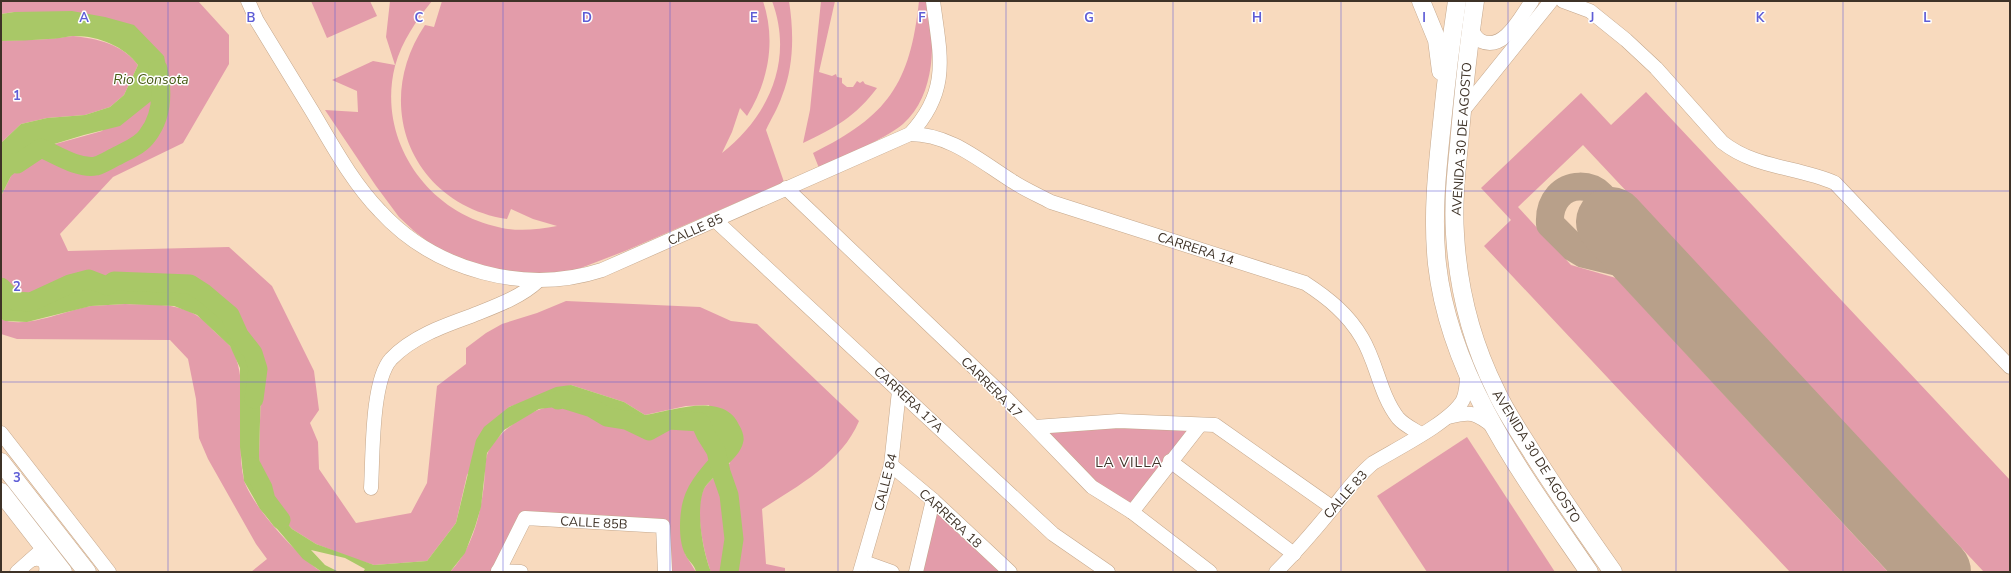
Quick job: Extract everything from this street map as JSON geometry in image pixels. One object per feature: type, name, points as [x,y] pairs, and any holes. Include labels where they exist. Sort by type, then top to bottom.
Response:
[{"type":"main road","points":[[1421,1],[1437,40],[1442,84],[1443,112]]},
{"type":"main road","name":"AVENIDA 30 DE AGOSTO","points":[[1457,1],[1434,193],[1437,265],[1448,319],[1467,372],[1495,429],[1540,501],[1589,572]]},
{"type":"main road","name":"AVENIDA 30 DE AGOSTO","points":[[1475,1],[1461,112],[1454,195],[1454,234],[1457,261],[1465,302],[1476,342],[1496,391],[1511,419],[1556,491],[1613,572]]},
{"type":"main road","points":[[1,462],[55,560]]},
{"type":"main road","points":[[1,492],[55,560],[87,572]]},
{"type":"main road","points":[[55,560],[69,556],[81,572]]},
{"type":"street","name":"CALLE 85","points":[[248,1],[257,21],[340,159],[380,212],[411,238],[448,260],[507,278],[538,281],[571,279],[602,270],[910,134]]},
{"type":"street","points":[[910,134],[928,113],[940,79],[941,63],[933,1]]},
{"type":"street","points":[[1471,26],[1473,33],[1478,39],[1486,43],[1494,43],[1507,35],[1532,1]]},
{"type":"street","points":[[1461,112],[1550,1]]},
{"type":"street","points":[[1563,1],[1590,11],[1626,40],[1656,68],[1722,142],[1733,150],[1758,162],[1808,173],[1835,183],[2010,367]]},
{"type":"street","name":"CARRERA 14","points":[[910,134],[939,138],[972,154],[1013,182],[1051,202],[1305,283],[1326,297],[1353,323],[1369,352],[1392,409],[1399,420],[1420,434]]},
{"type":"street","name":"CARRERA 17","points":[[786,188],[1007,399],[1027,422],[1035,427],[1092,486],[1132,512],[1210,572]]},
{"type":"street","name":"CARRERA 17A","points":[[715,220],[1053,534],[1108,572]]},
{"type":"street","points":[[371,488],[375,417],[380,381],[390,360],[430,331],[478,313],[521,294],[538,281]]},
{"type":"street","name":"CALLE 83","points":[[1447,418],[1462,401],[1466,393],[1467,372]]},
{"type":"street","name":"CALLE 84","points":[[862,567],[892,465],[899,391]]},
{"type":"street","name":"CALLE 83","points":[[1276,572],[1306,540],[1333,508],[1347,488],[1362,472],[1373,464],[1447,418],[1463,413],[1475,414],[1495,429]]},
{"type":"street","points":[[1035,427],[1119,421],[1215,425],[1333,508]]},
{"type":"street","points":[[1132,512],[1170,461],[1200,425]]},
{"type":"street","points":[[1,433],[110,572]]},
{"type":"street","points":[[1170,461],[1294,554]]},
{"type":"street","name":"CARRERA 18","points":[[892,465],[933,500],[1010,572]]},
{"type":"street","points":[[916,572],[933,500]]},
{"type":"street","points":[[17,572],[31,560],[38,558],[43,560],[47,566],[55,560],[66,517]]},
{"type":"street","name":"CALLE 85B","points":[[498,572],[525,518],[663,526],[665,572]]},
{"type":"street","points":[[31,560],[55,560]]},
{"type":"street","points":[[862,567],[892,572]]},
{"type":"street","points":[[498,572],[522,572]]},
{"type":"shaded area","points":[[1,1],[198,1],[229,35],[229,64],[183,143],[113,177],[60,234],[68,251],[229,247],[272,286],[314,371],[319,410],[310,423],[318,442],[319,469],[356,523],[411,513],[427,483],[437,386],[466,364],[466,348],[486,333],[502,324],[537,313],[566,301],[700,307],[731,321],[757,324],[859,421],[842,449],[818,472],[762,509],[766,564],[785,568],[785,572],[711,572],[705,554],[701,530],[700,505],[705,487],[730,463],[709,405],[686,406],[645,415],[624,402],[571,385],[509,407],[467,475],[456,523],[427,561],[374,565],[316,544],[292,529],[266,500],[260,471],[259,456],[261,387],[253,353],[246,336],[190,284],[133,283],[84,288],[31,302],[15,301],[1,291],[1,196],[17,164],[41,148],[102,131],[164,56],[14,12],[1,14]]},
{"type":"shaded area","points":[[311,1],[370,1],[377,16],[327,38]]},
{"type":"shaded area","points":[[390,1],[432,1],[415,24],[401,48],[395,66],[391,93],[393,119],[400,143],[412,166],[427,187],[446,204],[469,217],[494,226],[525,230],[557,226],[533,219],[511,209],[507,219],[474,210],[447,194],[425,172],[410,146],[402,118],[402,87],[409,56],[425,25],[434,27],[442,1],[763,1],[769,30],[768,60],[765,75],[755,103],[747,116],[740,108],[732,132],[722,153],[739,138],[753,122],[773,85],[778,65],[780,44],[778,23],[772,1],[789,1],[792,25],[792,49],[789,73],[780,100],[766,130],[784,182],[625,251],[573,271],[524,275],[467,263],[432,245],[399,217],[376,186],[325,110],[358,112],[357,91],[332,80],[373,61],[395,65],[386,37]]},
{"type":"shaded area","points":[[821,1],[835,1],[819,72],[832,76],[836,74],[837,77],[842,78],[842,83],[847,87],[853,87],[857,81],[860,83],[863,81],[865,84],[877,88],[853,114],[825,132],[803,143],[810,110]]},
{"type":"shaded area","points":[[919,1],[927,1],[932,33],[932,49],[931,66],[927,83],[922,98],[914,112],[903,124],[885,136],[819,168],[813,153],[839,139],[860,125],[877,111],[891,94],[901,76],[909,55],[915,30]]},
{"type":"shaded area","points":[[73,36],[101,41],[117,47],[132,58],[138,65],[124,95],[110,107],[85,115],[47,118],[21,124],[1,143],[1,41],[49,39]]},
{"type":"shaded area","points":[[1646,92],[2010,480],[2010,572],[1984,572],[1583,145],[1518,207],[1571,265],[1616,278],[1888,572],[1790,572],[1484,246],[1511,220],[1481,188],[1581,93],[1611,125]]},
{"type":"shaded area","points":[[125,304],[171,306],[188,311],[201,318],[230,346],[237,360],[240,375],[241,464],[248,491],[266,517],[289,544],[322,572],[251,572],[267,559],[256,544],[208,459],[199,438],[196,399],[188,359],[170,340],[17,339],[1,334],[1,319],[11,322],[33,321],[91,306]]},
{"type":"shaded area","points":[[581,404],[626,420],[659,434],[687,420],[700,422],[709,426],[716,436],[716,451],[709,459],[685,554],[696,572],[665,572],[663,527],[525,518],[498,572],[450,572],[464,553],[474,532],[484,485],[486,460],[492,445],[510,427],[531,413],[548,407]]},
{"type":"shaded area","points":[[1200,425],[1132,512],[1092,487],[1035,427]]},
{"type":"shaded area","points":[[1467,437],[1555,572],[1427,572],[1377,496]]},
{"type":"shaded area","points":[[933,500],[1010,572],[916,572]]},
{"type":"water","name":"Rio Consota","points":[[72,11],[105,17],[134,25],[164,56],[170,86],[120,126],[41,148],[17,164],[1,196],[1,143],[21,124],[47,118],[85,115],[110,107],[124,95],[138,65],[118,47],[91,37],[72,36],[51,39],[1,41],[1,14],[14,12]]},
{"type":"water","points":[[133,283],[190,284],[204,293],[240,327],[246,336],[253,353],[261,387],[259,456],[263,488],[267,500],[292,529],[316,544],[374,565],[427,561],[456,523],[476,440],[484,427],[509,407],[556,387],[571,385],[624,402],[645,415],[683,407],[710,406],[722,409],[732,415],[742,431],[744,438],[743,443],[731,462],[712,479],[704,489],[701,498],[701,531],[705,554],[711,572],[696,572],[684,551],[680,527],[683,503],[690,485],[716,451],[716,436],[709,426],[700,422],[687,420],[659,434],[626,420],[581,404],[539,409],[504,430],[487,453],[481,507],[475,527],[465,553],[450,572],[363,572],[365,569],[345,558],[311,550],[325,565],[339,572],[322,572],[303,559],[260,509],[244,481],[240,447],[240,368],[230,346],[197,315],[174,306],[125,304],[91,306],[27,322],[5,321],[1,319],[1,291],[15,301],[31,302],[84,288]]},
{"type":"waterway","points":[[1,172],[12,163],[17,164],[41,148],[68,161],[82,165],[96,166],[138,145],[152,129],[156,121],[161,95],[158,69]]},
{"type":"waterway","points":[[1,287],[15,301],[31,302],[70,284],[89,279],[107,286],[114,281],[190,284],[204,293],[230,315],[239,335],[253,353],[258,369],[254,399]]},
{"type":"waterway","points":[[558,400],[563,399],[592,408],[607,417],[626,420],[649,431],[669,420],[700,422],[716,451],[729,495],[734,539],[729,572]]},
{"type":"waterway","points":[[252,467],[263,488],[266,500],[281,520]]},
{"type":"taxiway","points":[[1611,222],[1608,206],[1601,195],[1591,189],[1579,187],[1568,189],[1558,196],[1552,208],[1550,224],[1574,248],[1584,254],[1655,271]]},
{"type":"runway","points":[[1611,222],[1936,572]]},
{"type":"district","name":"LA VILLA","points":[[1129,462]]}]
